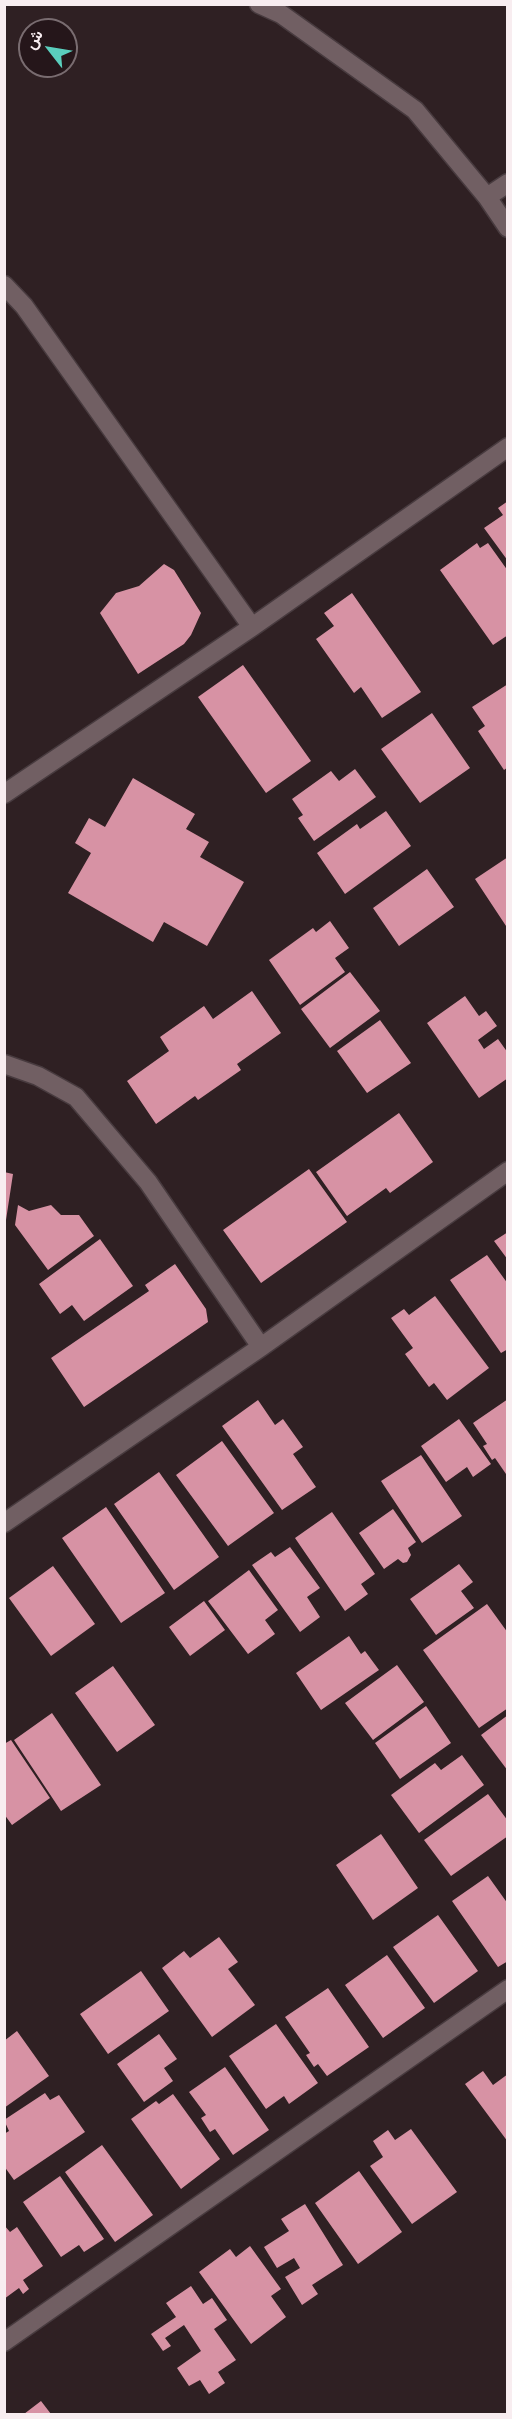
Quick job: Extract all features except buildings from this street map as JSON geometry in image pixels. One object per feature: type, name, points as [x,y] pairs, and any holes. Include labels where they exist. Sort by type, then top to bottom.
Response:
[{"type":"street","points":[[259,4],[281,14],[415,110],[487,197],[507,228]]},
{"type":"street","points":[[487,197],[507,183]]},
{"type":"street","points":[[4,285],[31,316],[252,627]]},
{"type":"street","points":[[4,794],[252,627],[507,447]]},
{"type":"street","points":[[4,1064],[39,1076],[76,1096],[148,1182],[261,1347]]},
{"type":"street","points":[[4,1523],[261,1347],[507,1171]]},
{"type":"street","points":[[4,2342],[507,1989]]}]
